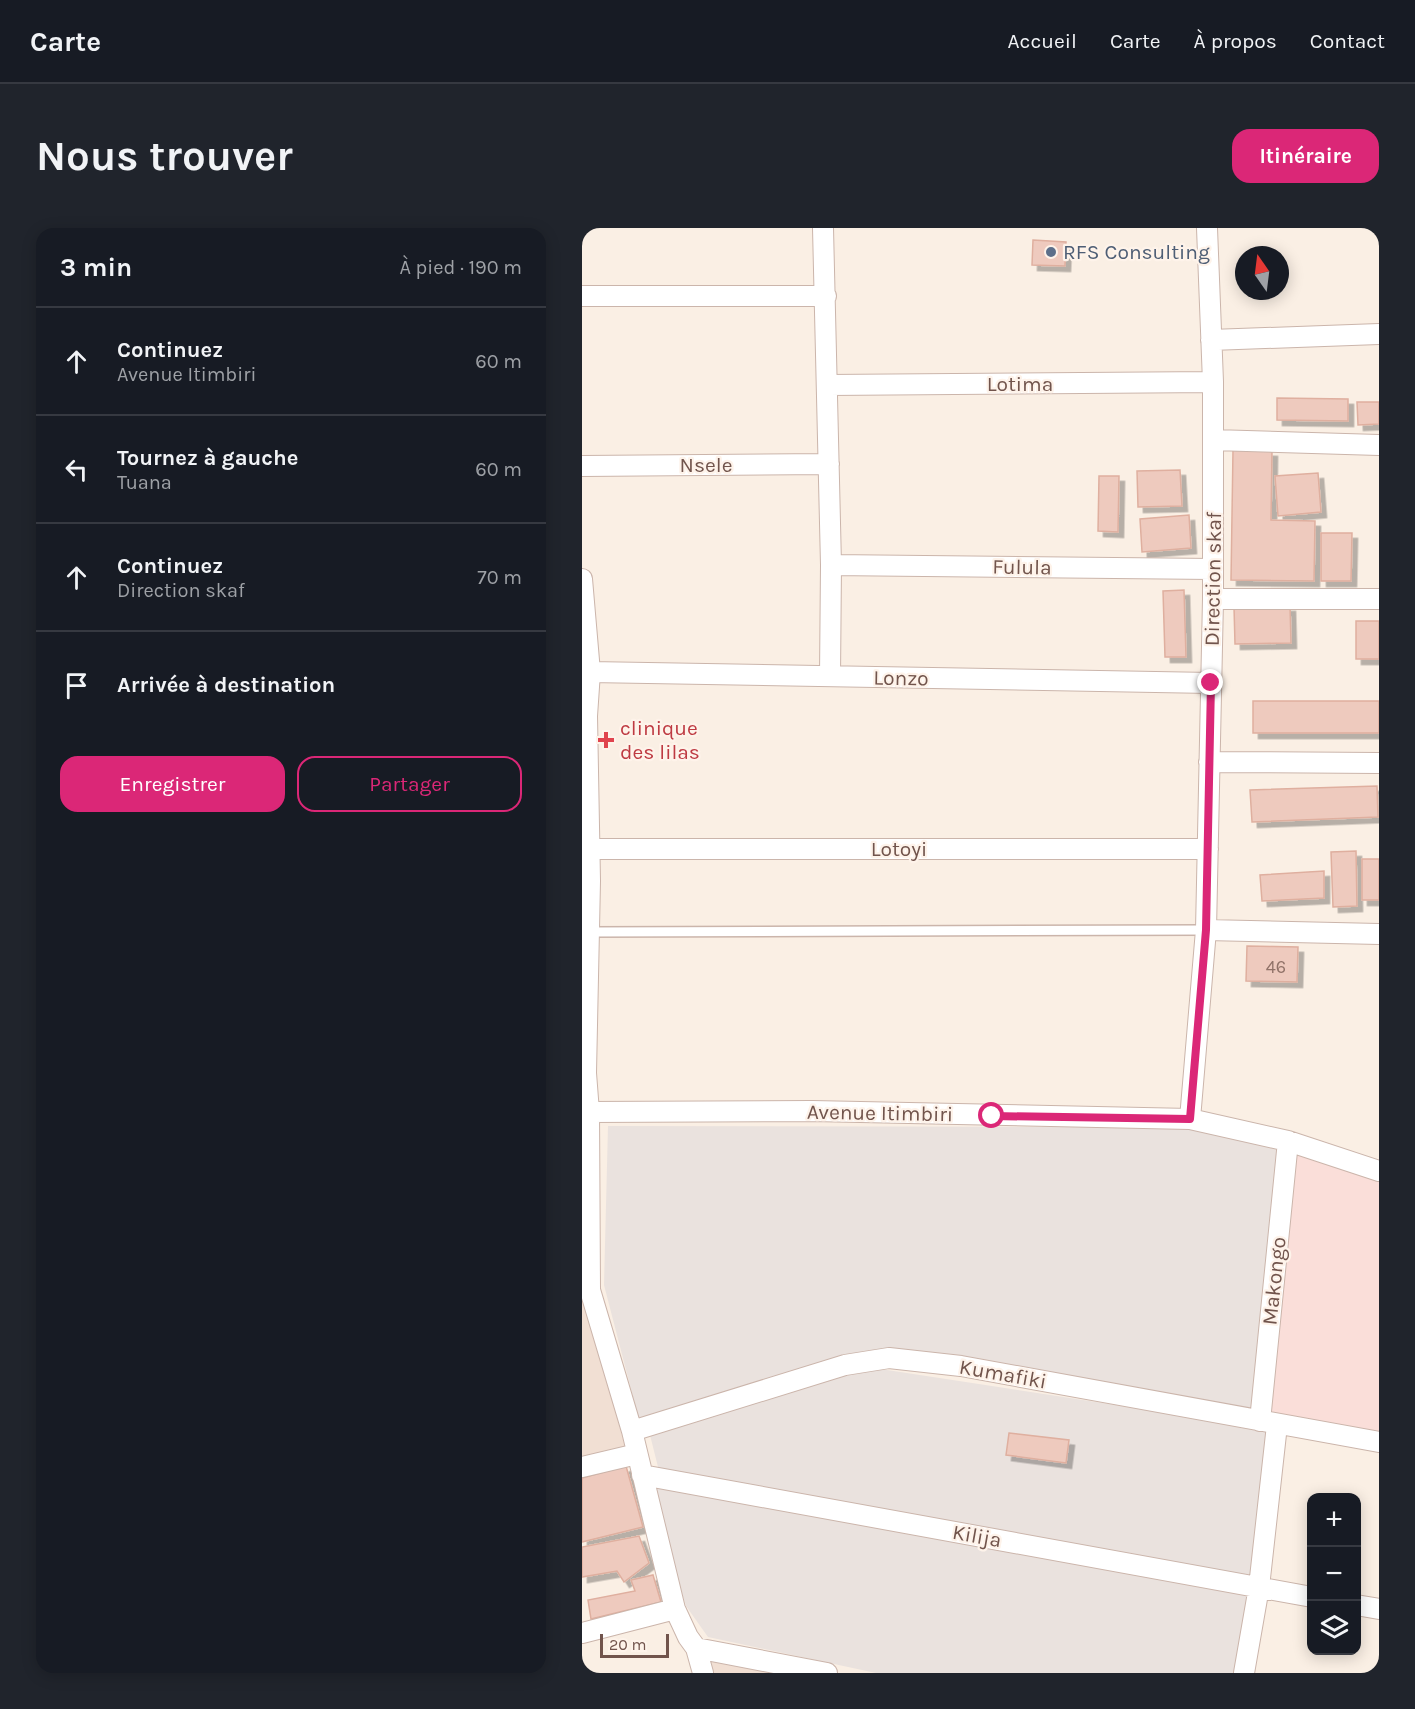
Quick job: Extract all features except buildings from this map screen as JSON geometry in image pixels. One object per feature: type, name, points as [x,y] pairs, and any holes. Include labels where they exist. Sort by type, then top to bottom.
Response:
[{"type":"street","points":[[824,228],[831,566],[830,676]]},
{"type":"street","name":"Direction skaf","points":[[1190,1119],[1206,930],[1213,599],[1213,382],[1207,228]]},
{"type":"street","points":[[582,296],[826,296]]},
{"type":"street","points":[[1211,340],[1379,334]]},
{"type":"street","name":"Lotima","points":[[828,385],[1213,382]]},
{"type":"street","points":[[1213,440],[1379,445]]},
{"type":"street","name":"Nsele","points":[[582,466],[829,464]]},
{"type":"street","name":"Fulula","points":[[831,566],[1213,569]]},
{"type":"street","points":[[582,579],[590,672],[584,717],[590,849],[586,882],[589,932],[584,1073],[589,1112],[586,1181],[586,1291],[632,1431],[675,1609],[688,1637],[696,1648],[703,1673]]},
{"type":"street","points":[[1213,599],[1379,599]]},
{"type":"street","name":"Lonzo","points":[[590,672],[1211,683]]},
{"type":"street","points":[[1209,762],[1379,763]]},
{"type":"street","name":"Lotoyi","points":[[590,849],[1208,849]]},
{"type":"street","points":[[1206,930],[1379,934]]},
{"type":"street","name":"Avenue Itimbiri","points":[[589,1112],[812,1112],[1190,1119],[1288,1141],[1379,1171]]},
{"type":"street","name":"Makongo","points":[[1244,1673],[1259,1587],[1288,1141]]},
{"type":"street","name":"Kumafiki","points":[[632,1431],[845,1365],[889,1358],[961,1366],[1379,1442]]},
{"type":"street","points":[[582,1467],[637,1454]]},
{"type":"street","name":"Kilija","points":[[642,1475],[1307,1596]]},
{"type":"street","points":[[1361,1606],[1379,1609]]},
{"type":"street","points":[[582,1633],[675,1609]]},
{"type":"street","points":[[696,1648],[826,1673]]},
{"type":"lane","points":[[589,932],[1206,930]]},
{"type":"shaded area","points":[[608,1126],[1206,1127],[1284,1144],[1254,1413],[890,1353],[639,1420],[604,1285]]},
{"type":"shaded area","points":[[1288,1141],[1379,1171],[1379,1442],[1260,1421]]},
{"type":"shaded area","points":[[584,1298],[629,1461],[582,1472],[582,1299]]},
{"type":"shaded area","points":[[874,1368],[1266,1428],[1256,1583],[659,1471],[648,1427]]},
{"type":"shaded area","points":[[651,1483],[1254,1591],[1241,1673],[876,1673],[708,1637],[686,1606]]},
{"type":"shaded area","points":[[696,1648],[827,1673],[701,1673]]},
{"type":"place","name":"RFS Consulting","points":[[1051,252]]},
{"type":"place","name":"clinique des lilas","points":[[606,740]]},
{"type":"route","points":[[992,1116],[1190,1119],[1206,930],[1211,683]]}]
